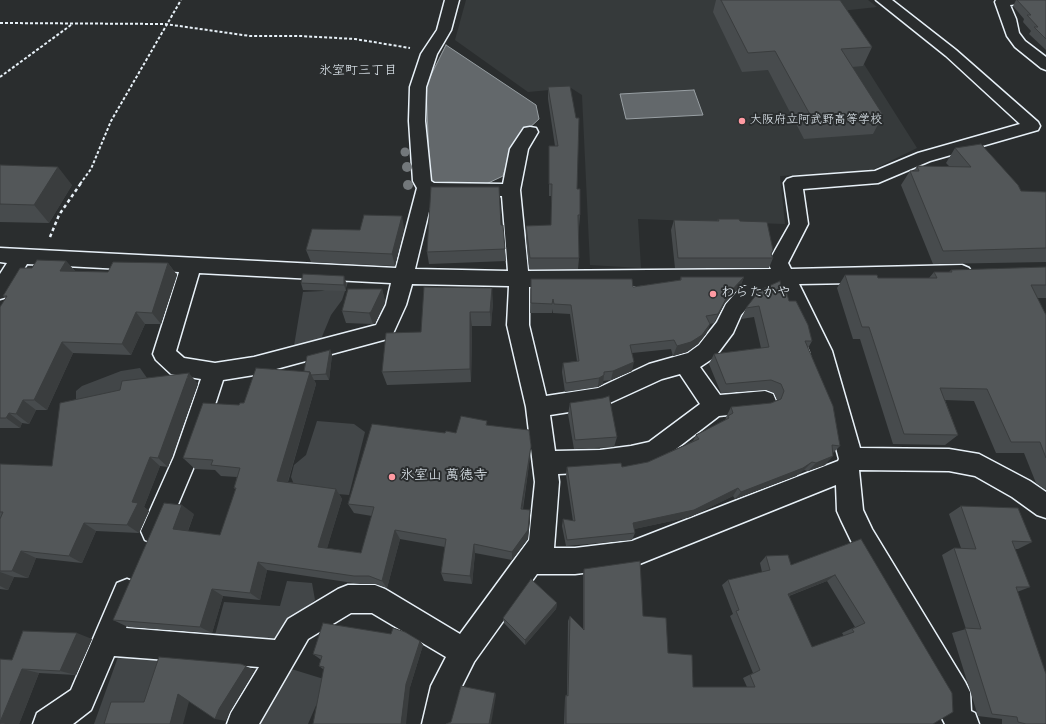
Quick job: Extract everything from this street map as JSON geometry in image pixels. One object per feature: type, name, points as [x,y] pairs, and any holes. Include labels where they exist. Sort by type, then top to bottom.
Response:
[{"type":"street","points":[[191,265],[164,354],[179,367],[215,372],[254,366],[383,332],[396,305],[426,188],[422,181],[417,121],[418,87],[428,57],[444,30],[452,0]]},
{"type":"street","points":[[883,0],[951,53],[1032,126],[924,157],[878,177],[793,183],[799,224],[778,263],[821,351],[849,464],[850,511],[863,538],[955,692],[956,722]]},
{"type":"street","points":[[1021,0],[1002,2],[1009,19],[1012,33],[1020,44],[1046,64]]},
{"type":"street","points":[[437,724],[446,686],[464,652],[542,545],[547,482],[537,407],[518,325],[519,279],[511,190],[519,149],[530,132]]},
{"type":"street","points":[[426,188],[511,190]]},
{"type":"street","points":[[0,255],[404,276],[519,279],[784,277],[982,272]]},
{"type":"street","points":[[0,292],[32,257]]},
{"type":"street","points":[[537,407],[601,397],[657,371],[695,360],[707,350],[725,327],[733,310],[747,294],[784,277]]},
{"type":"street","points":[[685,363],[714,406]]},
{"type":"street","points":[[48,724],[81,700],[186,457],[215,372]]},
{"type":"street","points":[[544,463],[600,461],[631,457],[655,451],[714,406],[765,401]]},
{"type":"street","points":[[530,561],[575,562],[632,554],[849,464],[949,460],[979,466],[1022,489],[1046,506]]},
{"type":"street","points":[[242,724],[298,629],[348,599],[375,599],[464,652]]},
{"type":"street","points":[[107,641],[282,655]]},
{"type":"path","points":[[32,257],[91,169],[111,121],[181,0]]},
{"type":"path","points":[[0,23],[166,24],[250,36],[300,36],[355,39],[416,48],[422,55],[428,57]]},
{"type":"path","points":[[0,77],[72,24]]},
{"type":"shaded area","name":"大阪府立阿武野高等学校","points":[[466,0],[868,0],[877,7],[831,12],[917,148],[870,171],[780,176],[785,224],[638,219],[641,268],[590,265],[582,95],[571,88],[528,92],[455,40]]},
{"type":"shaded area","points":[[446,45],[536,105],[539,119],[514,142],[503,176],[484,185],[430,184],[426,85]]},
{"type":"shaded area","points":[[694,90],[703,115],[626,119],[620,94]]},
{"type":"shaded area","points":[[331,281],[348,282],[342,300],[331,315],[321,339],[294,346],[303,292],[322,291],[328,289]]},
{"type":"shaded area","points":[[140,368],[147,378],[167,379],[76,406],[76,391],[82,386],[121,371]]},
{"type":"shaded area","points":[[317,421],[354,424],[365,432],[349,495],[316,492],[295,487],[291,477],[294,465],[306,455]]},
{"type":"shaded area","points":[[287,581],[312,583],[315,600],[301,612],[277,640],[215,635],[224,602],[280,606]]},
{"type":"shaded area","points":[[118,657],[167,661],[155,702],[113,724],[94,724]]},
{"type":"shaded area","points":[[288,668],[327,680],[308,724],[255,724]]},
{"type":"building","points":[[721,0],[840,0],[872,47],[841,49],[883,115],[813,120],[775,51],[748,53]]},
{"type":"building","points":[[1017,0],[1046,0],[1046,39],[1034,27],[1038,27],[1027,15],[1031,15]]},
{"type":"building","points":[[570,86],[576,118],[579,118],[577,189],[580,189],[580,215],[578,215],[579,258],[530,258],[526,226],[551,225],[552,184],[549,184],[549,146],[558,146],[548,87]]},
{"type":"building","points":[[981,144],[1018,185],[1021,191],[1046,192],[1046,248],[943,251],[910,171],[919,171],[917,166],[971,167],[955,148]]},
{"type":"building","points":[[0,165],[58,167],[34,205],[0,204]]},
{"type":"building","points":[[431,187],[499,187],[501,225],[503,225],[505,249],[427,252]]},
{"type":"building","points":[[364,215],[402,216],[392,254],[306,250],[312,229],[360,230]]},
{"type":"building","points":[[718,219],[739,219],[740,221],[767,222],[773,250],[771,254],[773,258],[678,258],[674,220],[719,221]]},
{"type":"building","points":[[37,260],[66,261],[60,271],[108,272],[113,262],[168,263],[152,313],[136,312],[122,344],[62,342],[34,400],[23,400],[16,414],[9,413],[6,418],[0,418],[0,307],[7,296],[3,296],[20,268],[32,268]]},
{"type":"building","points":[[1046,267],[1046,285],[1031,285],[1046,315],[1046,458],[1040,442],[1011,442],[987,389],[940,388],[958,435],[904,434],[869,327],[862,327],[845,275],[877,275],[878,278],[937,278],[934,272],[952,272],[951,270]]},
{"type":"building","points":[[303,274],[344,276],[344,285],[301,283]]},
{"type":"building","points":[[681,277],[744,277],[729,293],[718,314],[706,316],[710,324],[702,335],[691,342],[677,346],[674,340],[630,345],[634,362],[613,371],[604,372],[604,375],[599,378],[566,383],[563,363],[579,361],[571,305],[554,304],[553,299],[552,304],[531,303],[531,279],[632,279],[633,287],[681,280]]},
{"type":"building","points":[[780,281],[782,291],[786,291],[789,301],[796,301],[808,325],[812,341],[805,341],[833,406],[840,446],[832,445],[833,456],[816,463],[812,462],[803,468],[741,492],[738,488],[694,510],[633,523],[635,533],[567,540],[563,519],[575,521],[567,467],[621,463],[622,467],[648,462],[699,439],[696,435],[729,418],[728,416],[733,413],[731,407],[771,403],[781,399],[784,391],[781,384],[771,380],[726,384],[714,354],[769,347],[759,306],[746,308],[760,290]]},
{"type":"building","points":[[424,287],[492,288],[490,312],[470,312],[470,369],[382,372],[386,333],[421,332]]},
{"type":"building","points":[[348,289],[382,289],[371,312],[369,313],[342,311]]},
{"type":"building","points":[[330,350],[326,374],[311,375],[310,372],[304,371],[307,356]]},
{"type":"building","points":[[256,368],[310,372],[277,481],[336,489],[318,547],[361,553],[374,507],[348,504],[372,424],[456,433],[461,416],[487,421],[486,425],[529,430],[531,446],[521,509],[530,510],[528,530],[512,552],[474,544],[470,576],[441,573],[446,539],[395,530],[382,581],[369,576],[354,576],[258,562],[250,593],[212,589],[200,627],[113,620],[164,503],[182,505],[173,529],[220,535],[236,488],[234,488],[240,468],[211,465],[213,460],[183,458],[203,403],[239,405],[240,403],[244,403]]},
{"type":"building","points":[[189,373],[158,458],[150,457],[132,502],[138,503],[127,525],[84,523],[69,556],[21,551],[12,571],[0,571],[0,519],[3,512],[0,512],[0,464],[52,466],[60,403],[120,390],[122,381]]},
{"type":"building","points":[[609,396],[617,437],[575,440],[570,403]]},
{"type":"building","points":[[961,506],[1018,508],[1032,542],[1012,541],[1030,587],[1016,587],[1046,674],[1046,724],[1026,724],[1018,722],[1017,717],[992,714],[965,628],[981,629],[954,548],[976,549]]},
{"type":"building","points":[[861,539],[952,693],[953,712],[933,724],[566,724],[570,616],[584,630],[584,569],[640,561],[643,616],[666,618],[668,653],[692,655],[693,687],[755,687],[750,675],[760,670],[736,611],[739,610],[728,580],[770,570],[766,556],[788,555],[791,565]],"holes":[[[835,575],[865,623],[852,629],[854,632],[812,647],[788,594]]]},
{"type":"building","points":[[531,579],[557,603],[525,640],[503,618]]},
{"type":"building","points":[[323,623],[391,634],[393,628],[405,632],[420,641],[406,684],[401,724],[313,724],[324,667],[319,666],[322,656],[313,654]]},
{"type":"building","points":[[23,631],[77,633],[60,671],[22,669],[0,722],[0,659],[12,660]]},
{"type":"building","points":[[159,657],[241,664],[246,666],[219,709],[215,719],[178,694],[170,724],[104,724],[111,702],[144,702]]},
{"type":"building","points":[[461,686],[495,693],[489,724],[446,724],[451,722]]},
{"type":"place","name":"大阪府立阿武野高等学校","points":[[742,121]]},
{"type":"place","name":"わらたかや","points":[[713,294]]},
{"type":"place","name":"氷室山 萬徳寺","points":[[392,477]]},
{"type":"district","name":"氷室町三丁目","points":[[358,72]]}]
